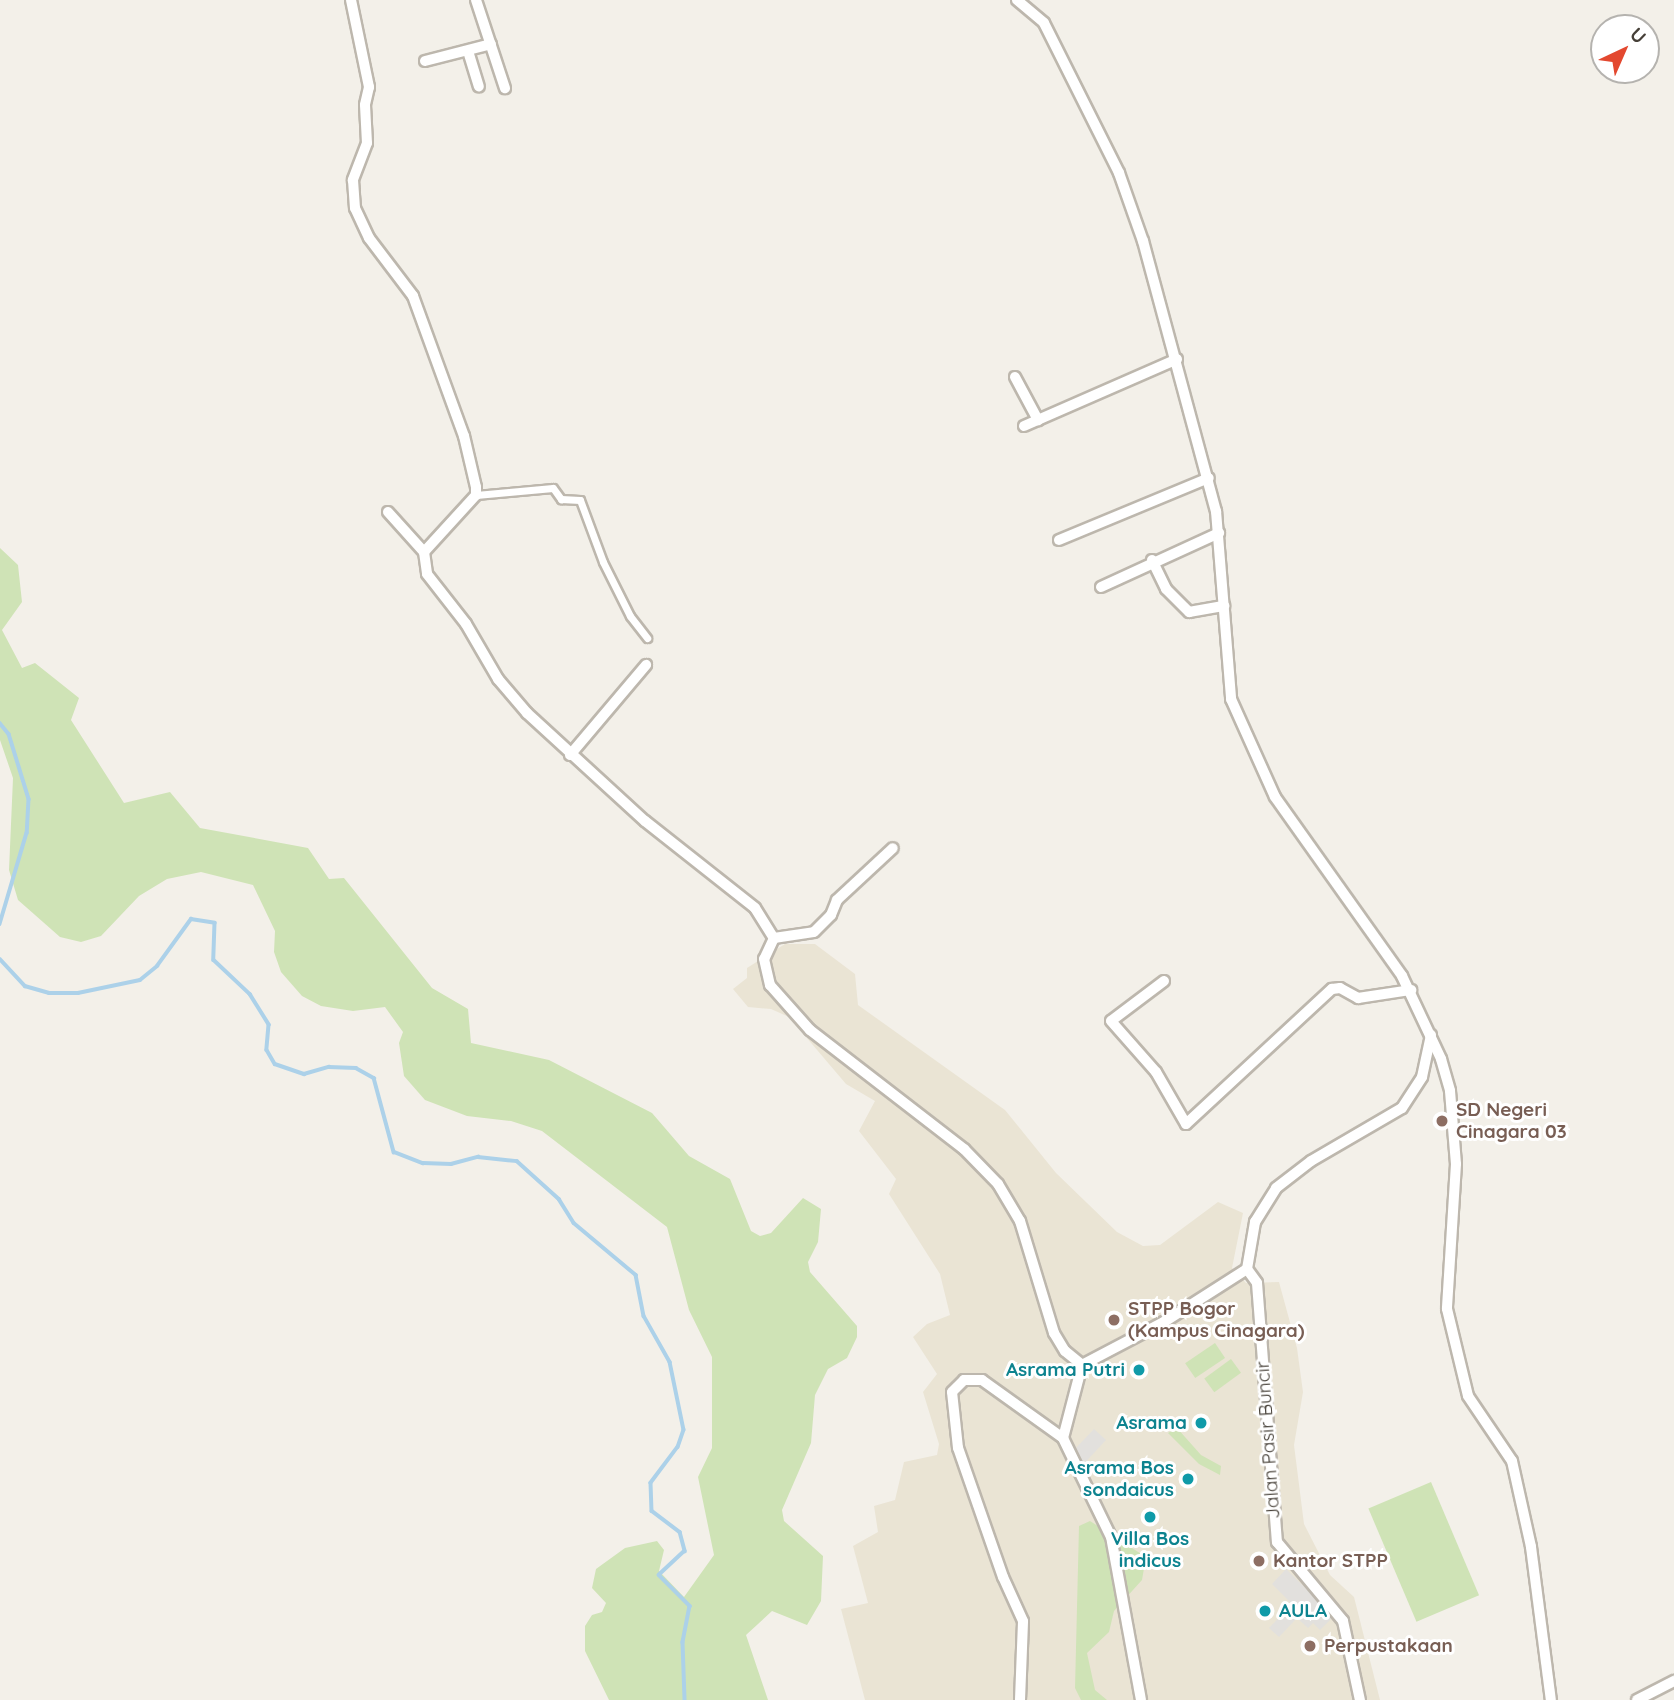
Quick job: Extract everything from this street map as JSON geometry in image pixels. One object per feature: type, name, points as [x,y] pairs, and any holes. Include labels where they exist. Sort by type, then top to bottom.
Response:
[{"type":"street","points":[[351,0],[369,87],[365,105],[367,143],[353,180],[355,208],[369,239],[409,289],[421,314],[464,436],[476,495]]},
{"type":"street","points":[[476,0],[505,88]]},
{"type":"street","points":[[1017,0],[1044,23],[1119,173],[1177,359],[1209,478],[1219,533],[1231,699],[1256,748],[1262,774],[1411,990],[1431,1031],[1450,1091],[1457,1164],[1447,1309],[1468,1395],[1511,1461],[1531,1547],[1551,1700]]},
{"type":"street","points":[[425,61],[491,44]]},
{"type":"street","points":[[468,51],[480,86]]},
{"type":"street","points":[[1024,426],[1177,359]]},
{"type":"street","points":[[1015,377],[1038,419]]},
{"type":"street","points":[[1059,540],[1209,478]]},
{"type":"street","points":[[424,552],[476,495],[553,488],[561,499],[580,500],[603,562],[630,617],[647,638]]},
{"type":"street","points":[[388,512],[424,552],[427,574],[438,593],[466,624],[498,679],[570,755],[755,908],[774,937]]},
{"type":"street","points":[[1101,587],[1152,560],[1219,533]]},
{"type":"street","points":[[1152,560],[1166,589],[1189,612],[1224,606]]},
{"type":"street","points":[[570,755],[646,665]]},
{"type":"street","points":[[893,848],[837,900],[831,915],[814,932],[774,937],[766,947],[765,972],[779,996],[832,1052],[898,1095],[998,1184],[1020,1221],[1054,1333],[1065,1351],[1082,1364]]},
{"type":"street","points":[[1164,981],[1111,1021],[1156,1072],[1186,1124],[1332,989],[1340,988],[1358,998],[1411,990]]},
{"type":"street","name":"Jalan Pasir Buncir","points":[[1360,1700],[1343,1621],[1277,1542],[1256,1283],[1247,1269],[1255,1222],[1276,1188],[1311,1161],[1402,1108],[1422,1077],[1431,1031]]},
{"type":"street","points":[[1063,1438],[1082,1364],[1164,1322],[1247,1269]]},
{"type":"street","points":[[1020,1700],[1023,1621],[1003,1577],[958,1448],[952,1392],[964,1380],[982,1380],[1063,1438],[1111,1537],[1141,1700]]},
{"type":"street","points":[[1637,1700],[1674,1681]]},
{"type":"shaded area","name":"STPP Bogor (Kampus Cinagara)","points":[[785,944],[815,944],[855,974],[858,1005],[1005,1110],[1056,1173],[1117,1232],[1143,1246],[1160,1245],[1218,1202],[1243,1213],[1232,1268],[1246,1283],[1279,1282],[1297,1348],[1303,1392],[1294,1445],[1304,1524],[1330,1575],[1354,1597],[1380,1700],[865,1700],[841,1609],[868,1603],[853,1546],[878,1532],[874,1506],[895,1500],[904,1462],[937,1455],[939,1444],[923,1392],[937,1374],[913,1337],[927,1324],[950,1315],[940,1274],[889,1194],[896,1179],[859,1131],[875,1101],[846,1084],[789,1017],[771,1009],[748,1007],[733,989],[747,978],[747,968]]},
{"type":"shaded area","points":[[1094,1429],[1106,1440],[1080,1468],[1074,1450]]},
{"type":"shaded area","points":[[1286,1569],[1334,1616],[1320,1630],[1313,1623],[1308,1628],[1297,1618],[1279,1637],[1269,1628],[1292,1604],[1272,1584]]},
{"type":"green space","points":[[0,548],[18,565],[22,602],[2,630],[22,668],[35,663],[79,698],[71,720],[124,803],[170,792],[200,828],[308,848],[329,879],[344,878],[432,988],[468,1009],[471,1043],[549,1060],[652,1113],[689,1156],[730,1179],[751,1231],[760,1236],[771,1233],[803,1198],[821,1209],[818,1242],[808,1262],[810,1272],[857,1326],[857,1337],[847,1358],[828,1369],[815,1395],[811,1443],[782,1510],[784,1521],[823,1556],[821,1601],[807,1625],[772,1611],[746,1635],[768,1700],[609,1700],[585,1651],[585,1626],[592,1615],[602,1612],[606,1603],[592,1588],[596,1569],[625,1548],[657,1541],[664,1550],[659,1571],[684,1597],[714,1555],[698,1477],[712,1448],[712,1357],[689,1310],[667,1227],[542,1131],[511,1121],[467,1116],[425,1100],[404,1076],[399,1043],[403,1032],[385,1007],[353,1011],[321,1006],[302,996],[281,972],[274,952],[275,931],[253,885],[201,872],[167,879],[139,896],[101,936],[81,942],[60,937],[18,900],[9,870],[13,778],[0,740]]},
{"type":"green space","points":[[1215,1343],[1225,1358],[1195,1378],[1185,1363]]},
{"type":"green space","points":[[1231,1359],[1241,1373],[1214,1392],[1204,1378]]},
{"type":"green space","points":[[1177,1428],[1201,1455],[1221,1466],[1220,1475],[1199,1464],[1168,1433]]},
{"type":"green space","points":[[1431,1482],[1479,1595],[1416,1622],[1368,1509]]},
{"type":"green space","points":[[1090,1521],[1146,1557],[1142,1580],[1114,1611],[1109,1632],[1087,1653],[1095,1690],[1107,1700],[1081,1700],[1075,1688],[1079,1526]]},
{"type":"waterway","points":[[0,723],[9,734],[29,799],[27,833],[0,924]]},
{"type":"waterway","points":[[0,959],[25,986],[49,993],[78,993],[140,980],[157,966],[191,919],[215,923],[214,960],[250,994],[269,1025],[267,1050],[275,1064],[304,1074],[329,1067],[356,1068],[374,1078],[394,1152],[423,1163],[451,1164],[478,1157],[517,1161],[559,1199],[574,1223],[636,1275],[644,1316],[670,1362],[684,1430],[678,1447],[651,1483],[652,1511],[680,1532],[685,1551],[659,1575],[690,1606],[683,1642],[685,1700]]},
{"type":"place","name":"SD Negeri Cinagara 03","points":[[1442,1121]]},
{"type":"place","name":"STPP Bogor (Kampus Cinagara)","points":[[1114,1320]]},
{"type":"place","name":"Asrama Putri","points":[[1139,1370]]},
{"type":"place","name":"Asrama","points":[[1201,1423]]},
{"type":"place","name":"Asrama Bos sondaicus","points":[[1188,1479]]},
{"type":"place","name":"Villa Bos indicus","points":[[1150,1517]]},
{"type":"place","name":"Kantor STPP","points":[[1259,1561]]},
{"type":"place","name":"AULA","points":[[1265,1611]]},
{"type":"place","name":"Perpustakaan","points":[[1310,1646]]}]
